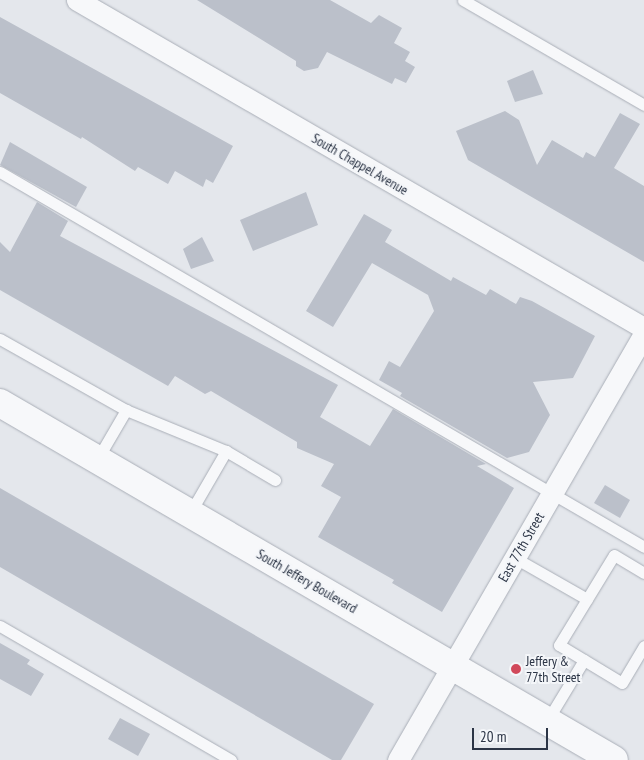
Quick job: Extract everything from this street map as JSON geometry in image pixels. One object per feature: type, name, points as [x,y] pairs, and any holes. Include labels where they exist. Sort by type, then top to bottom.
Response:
[{"type":"street","name":"South Chappel Avenue","points":[[77,0],[644,328]]},
{"type":"street","name":"East 77th Street","points":[[398,760],[644,334]]},
{"type":"street","name":"South Jeffery Boulevard","points":[[0,403],[98,458],[614,760]]},
{"type":"lane","points":[[463,0],[644,105]]},
{"type":"lane","points":[[0,172],[644,547]]},
{"type":"lane","points":[[0,339],[126,410],[226,451],[275,480]]},
{"type":"lane","points":[[98,458],[126,410]]},
{"type":"lane","points":[[190,513],[226,451]]},
{"type":"lane","points":[[644,573],[614,555],[559,645],[622,683],[644,646]]},
{"type":"lane","points":[[515,558],[587,599]]},
{"type":"lane","points":[[0,626],[231,760]]},
{"type":"lane","points":[[547,721],[584,660]]},
{"type":"building","points":[[197,0],[330,0],[371,23],[379,15],[402,28],[394,43],[410,52],[405,61],[415,67],[406,83],[395,78],[392,84],[327,52],[318,68],[304,71],[296,66],[296,61]]},
{"type":"building","points":[[0,17],[233,146],[213,183],[206,179],[203,187],[175,171],[168,184],[138,167],[135,171],[82,137],[81,139],[0,93]]},
{"type":"building","points":[[533,70],[543,94],[515,102],[507,81]]},
{"type":"building","points":[[505,111],[519,120],[537,165],[552,140],[583,158],[586,152],[595,157],[620,113],[640,124],[614,168],[644,186],[644,262],[468,160],[456,131]]},
{"type":"building","points":[[10,142],[87,187],[76,207],[0,165]]},
{"type":"building","points":[[306,192],[318,225],[253,251],[240,220]]},
{"type":"building","points":[[37,202],[68,221],[60,236],[338,385],[320,417],[370,446],[393,409],[486,464],[477,466],[514,488],[442,612],[392,583],[394,580],[318,537],[341,497],[321,486],[334,464],[297,448],[297,442],[211,391],[205,394],[175,376],[168,386],[0,290],[0,242],[10,252]]},
{"type":"building","points":[[364,214],[392,230],[385,242],[451,281],[453,277],[486,295],[490,289],[516,304],[520,297],[532,301],[595,336],[573,378],[533,382],[550,415],[529,452],[507,458],[400,396],[402,393],[379,380],[389,361],[400,367],[434,311],[428,295],[372,263],[333,327],[306,311]]},
{"type":"building","points":[[202,237],[214,261],[191,269],[183,249]]},
{"type":"building","points":[[605,485],[630,500],[620,518],[594,503]]},
{"type":"building","points":[[0,488],[374,704],[341,760],[332,760],[0,567]]},
{"type":"building","points":[[0,643],[30,660],[27,664],[44,674],[31,696],[0,679]]},
{"type":"building","points":[[120,718],[150,734],[138,756],[108,739]]},
{"type":"place","name":"Jeffery & 77th Street","points":[[516,669]]}]
